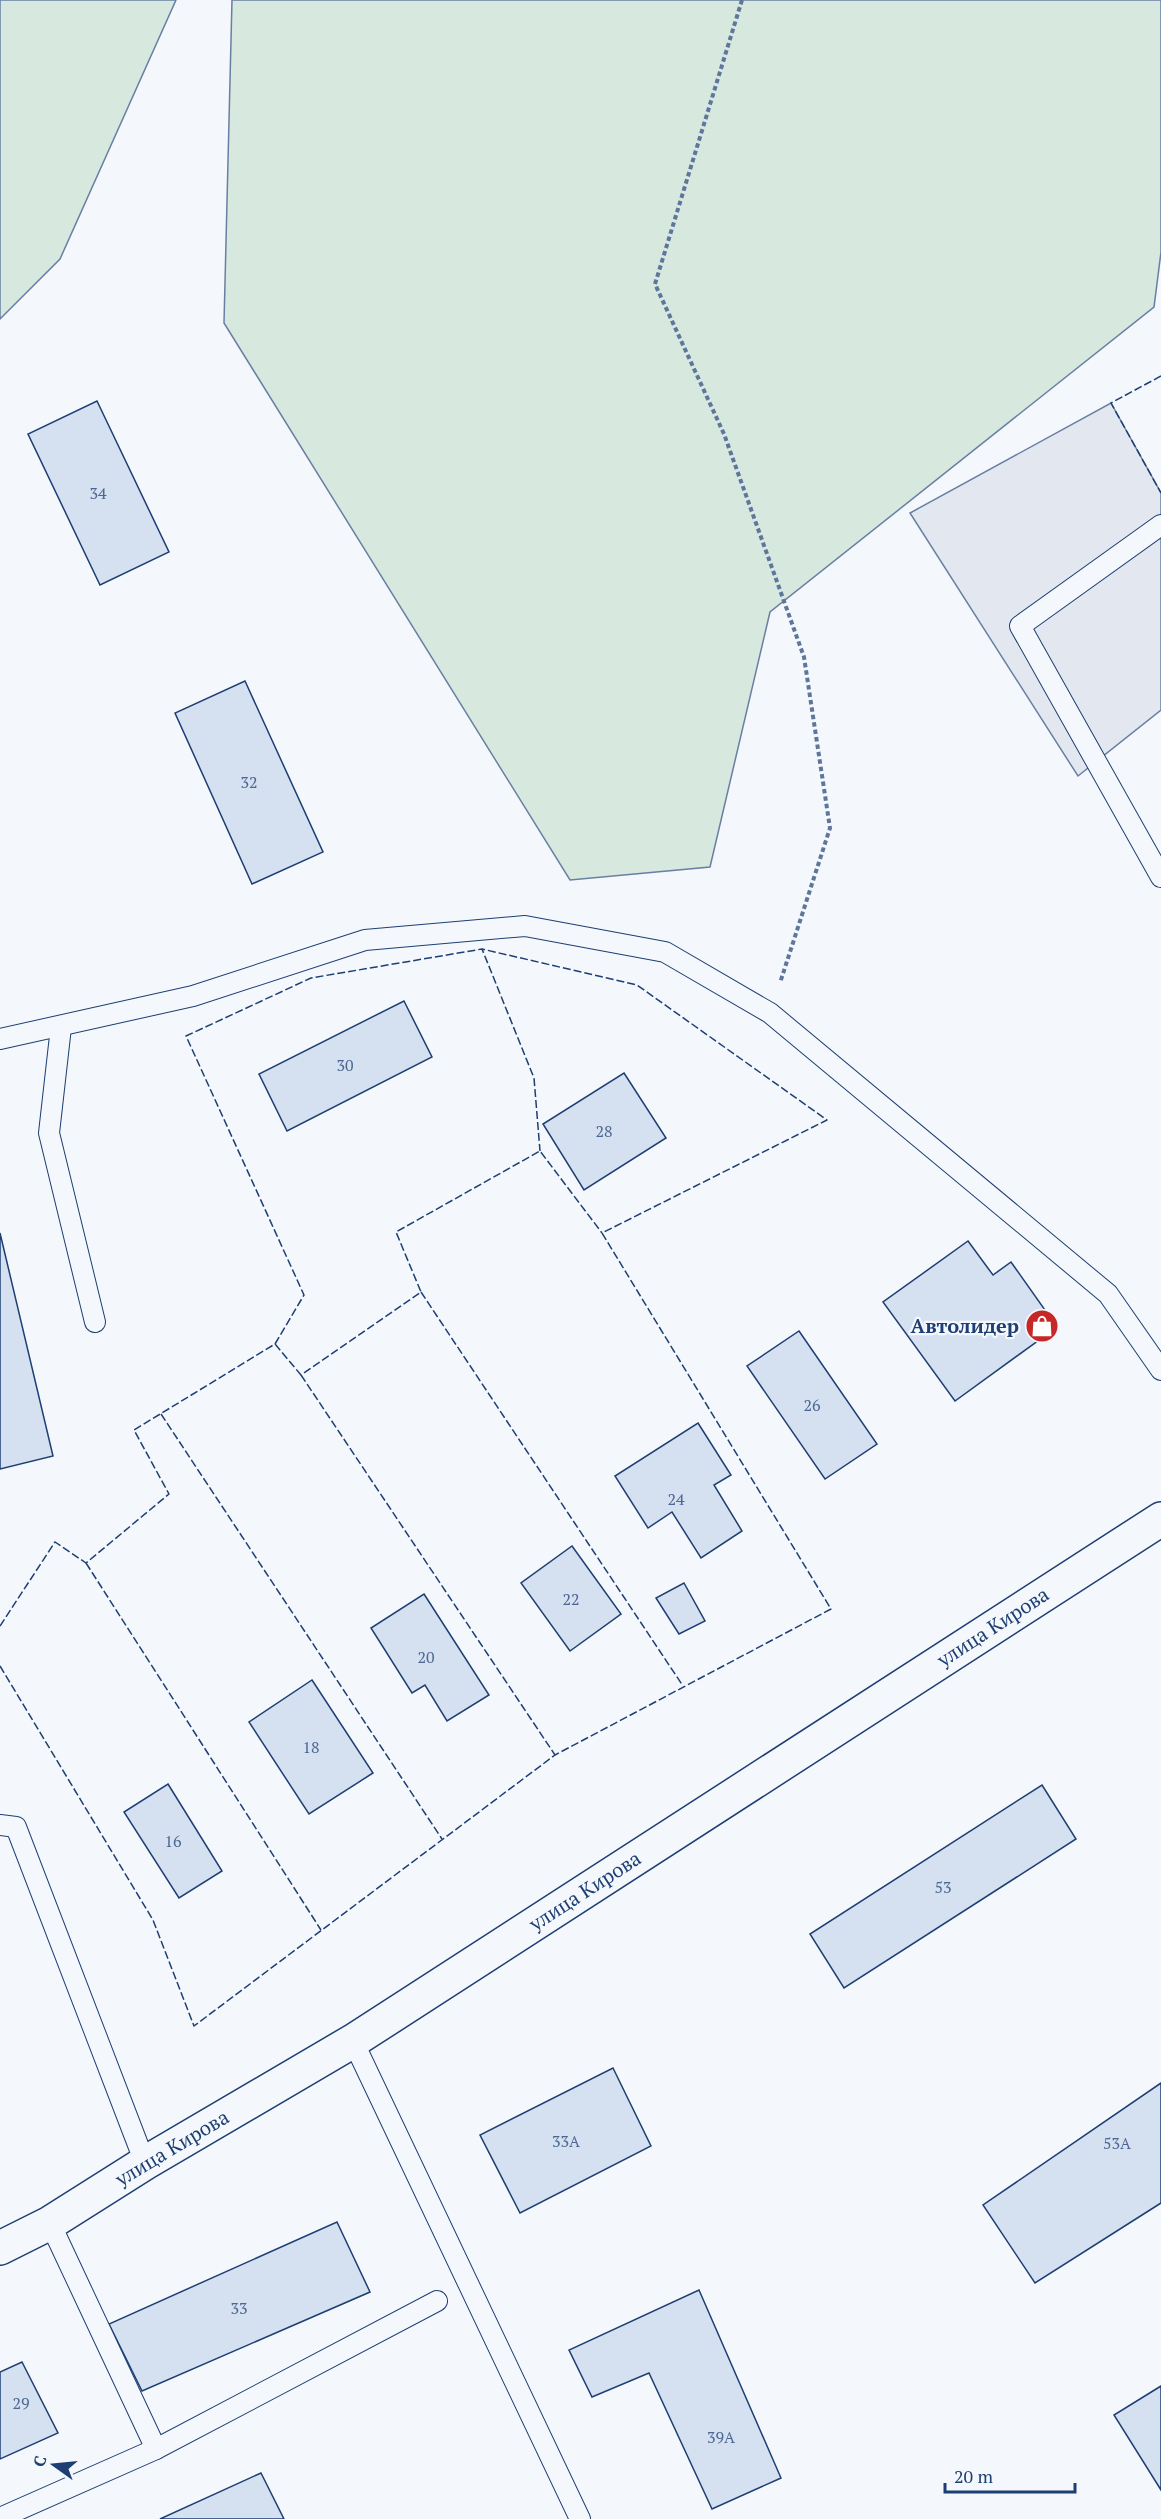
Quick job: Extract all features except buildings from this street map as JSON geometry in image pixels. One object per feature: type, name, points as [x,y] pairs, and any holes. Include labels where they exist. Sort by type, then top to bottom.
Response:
[{"type":"main road","name":"улица Кирова","points":[[0,2248],[50,2223],[145,2163],[353,2042],[1161,1520]]},
{"type":"lane","points":[[1161,525],[1020,626],[1161,877]]},
{"type":"lane","points":[[0,1039],[193,996],[365,940],[525,926],[665,952],[770,1014],[1108,1294],[1161,1370]]},
{"type":"lane","points":[[61,1027],[49,1133],[95,1322]]},
{"type":"lane","points":[[0,1825],[16,1827],[145,2163]]},
{"type":"lane","points":[[353,2042],[580,2519]]},
{"type":"lane","points":[[50,2223],[156,2449]]},
{"type":"lane","points":[[0,2518],[156,2449],[437,2301]]},
{"type":"path","points":[[742,0],[655,284],[724,434],[804,657],[830,828],[770,1014]]},
{"type":"shaded area","points":[[0,0],[176,0],[60,259],[0,319]]},
{"type":"shaded area","points":[[232,0],[1161,0],[1161,252],[1154,307],[770,612],[710,867],[570,880],[224,323]]},
{"type":"shaded area","points":[[1111,403],[1161,493],[1161,710],[1078,776],[910,513]]},
{"type":"fence","points":[[1161,376],[1111,403],[1161,493]]},
{"type":"fence","points":[[275,1344],[304,1295],[186,1036],[311,978],[482,949],[534,1078],[540,1151]]},
{"type":"fence","points":[[0,1666],[153,1920],[194,2026],[555,1755],[831,1609],[602,1233],[827,1120],[637,985],[482,949]]},
{"type":"fence","points":[[0,1626],[55,1542],[86,1563],[169,1494],[134,1430],[275,1344],[301,1375],[421,1292],[396,1232],[540,1151],[602,1233]]},
{"type":"fence","points":[[421,1292],[683,1686]]},
{"type":"fence","points":[[301,1375],[555,1755]]},
{"type":"fence","points":[[161,1414],[442,1839]]},
{"type":"fence","points":[[86,1563],[321,1930]]},
{"type":"place","name":"Автолидер","points":[[1042,1326]]}]
